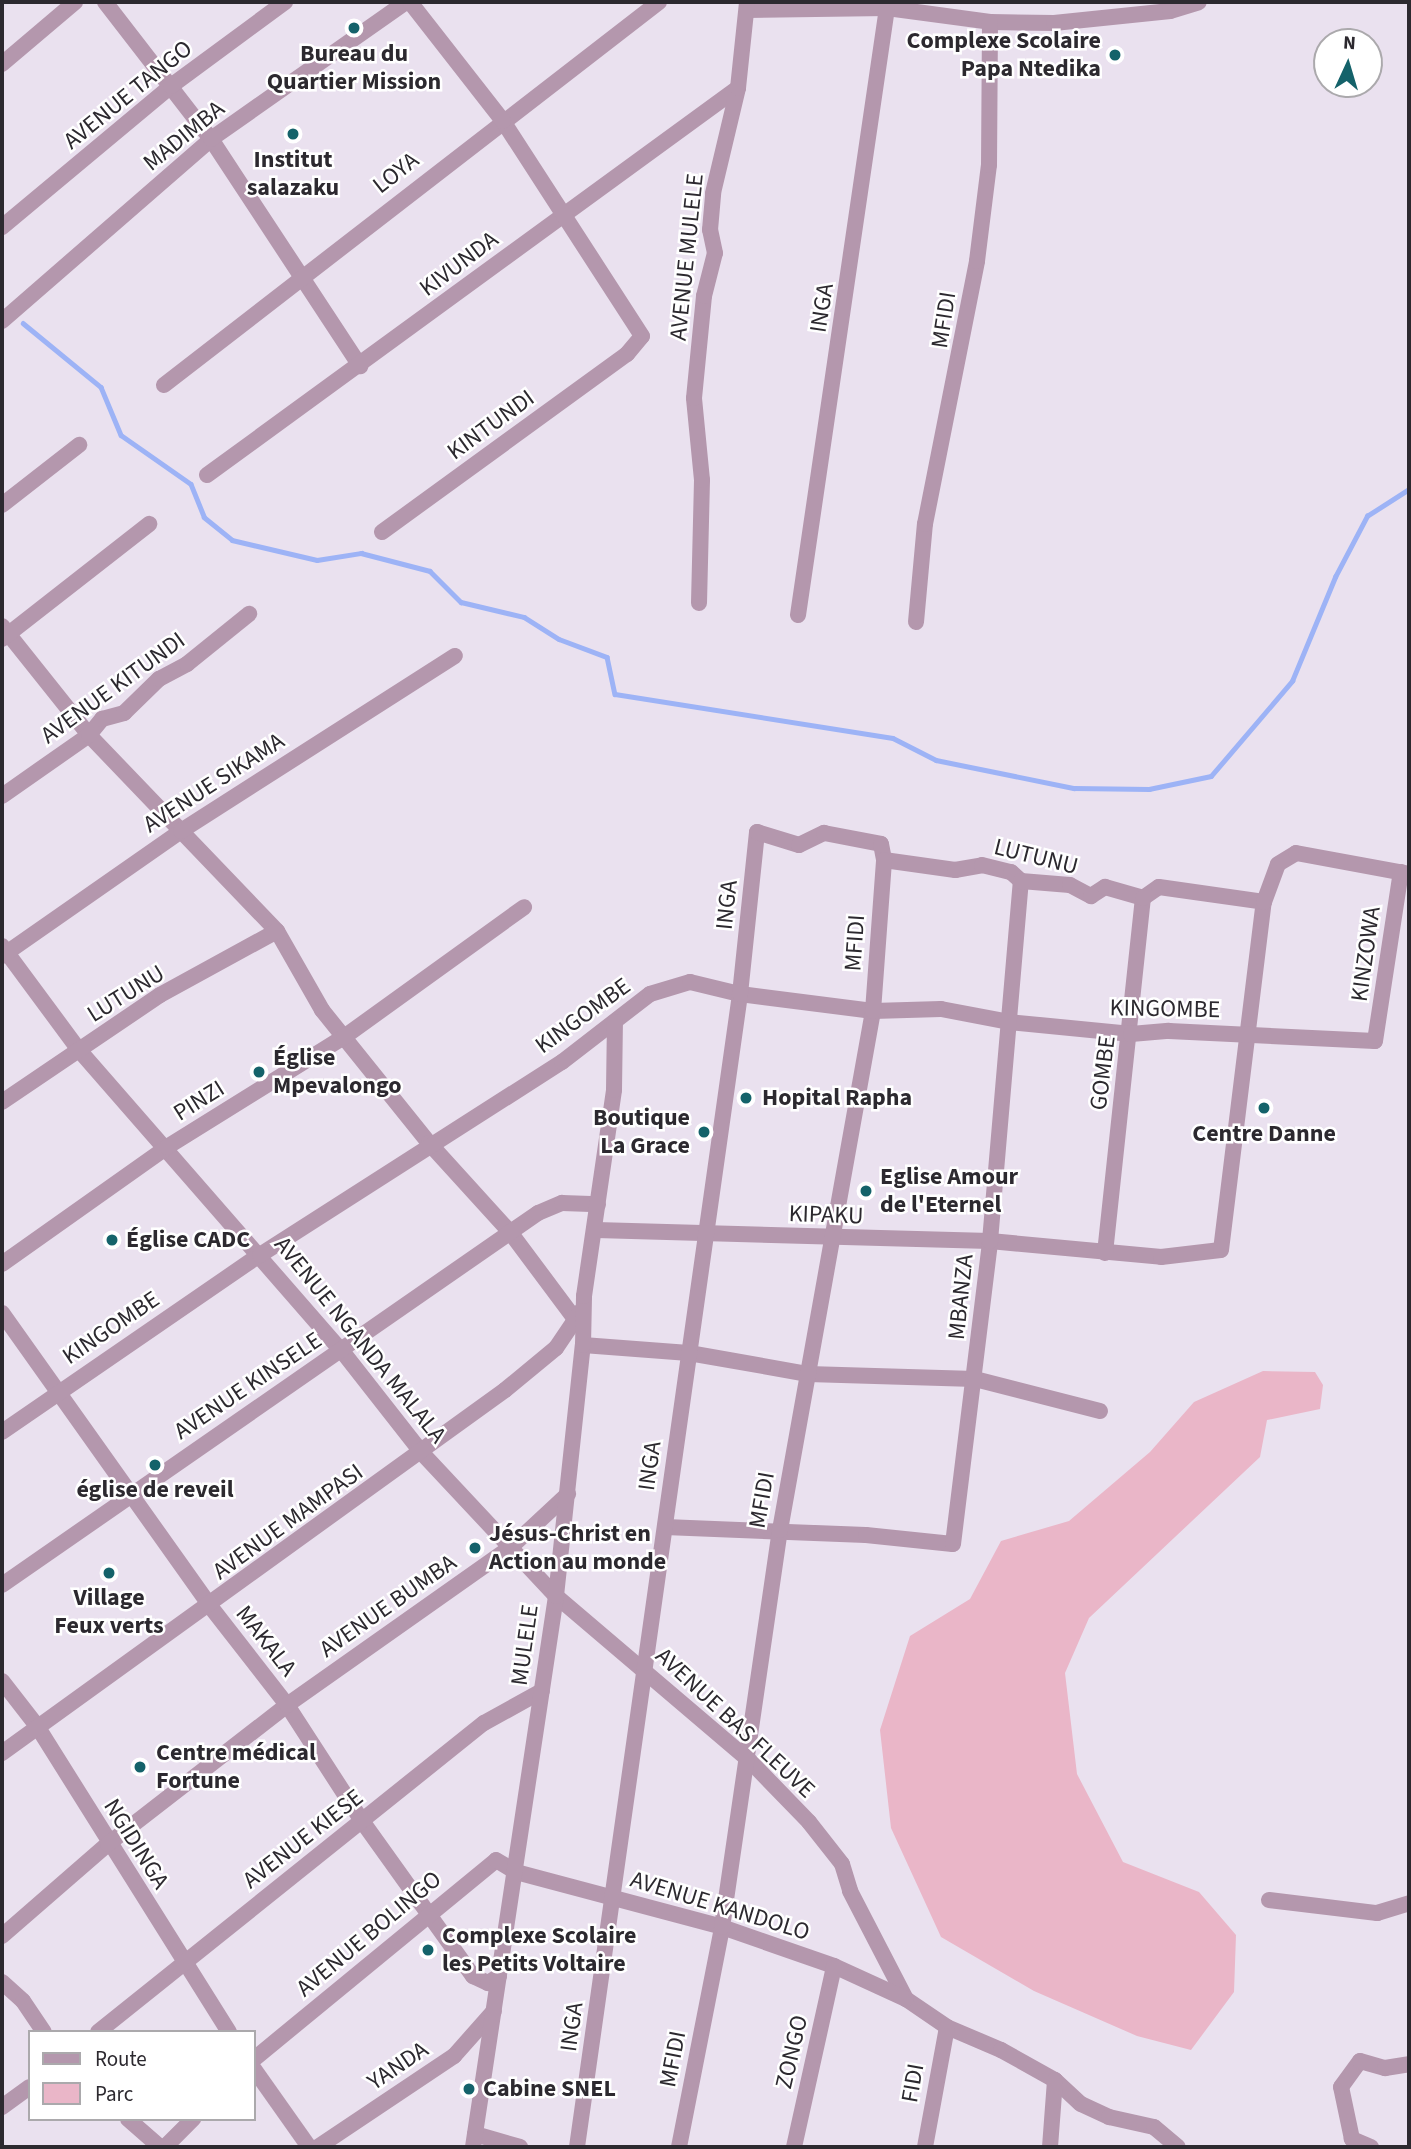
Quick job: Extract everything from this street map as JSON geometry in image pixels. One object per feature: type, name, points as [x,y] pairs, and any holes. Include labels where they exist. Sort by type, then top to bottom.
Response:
[{"type":"street","points":[[2,65],[75,2]]},
{"type":"street","points":[[105,2],[211,139],[360,366]]},
{"type":"street","name":"AVENUE TANGO","points":[[2,227],[171,86],[285,2]]},
{"type":"street","points":[[408,2],[503,121],[565,212]]},
{"type":"street","name":"MADIMBA","points":[[2,321],[211,139],[408,2]]},
{"type":"street","name":"LOYA","points":[[164,385],[659,2]]},
{"type":"street","points":[[747,6],[887,8],[990,22],[1113,19],[1199,2]]},
{"type":"street","name":"AVENUE MULELE","points":[[699,603],[702,480],[694,398],[704,296],[715,253],[710,230],[713,193],[738,88],[747,6]]},
{"type":"street","name":"INGA","points":[[798,615],[887,8]]},
{"type":"street","name":"MFIDI","points":[[916,622],[925,524],[959,368],[989,165],[990,22]]},
{"type":"street","name":"KIVUNDA","points":[[207,475],[738,88]]},
{"type":"street","name":"KINTUNDI","points":[[382,532],[627,354],[642,332],[565,212]]},
{"type":"street","points":[[2,505],[79,445]]},
{"type":"street","points":[[149,524],[4,633],[89,735],[277,931],[305,983],[344,1037],[429,1143],[510,1232],[578,1313]]},
{"type":"street","name":"AVENUE KITUNDI","points":[[2,796],[89,735],[102,719],[124,713],[159,679],[187,664],[249,614]]},
{"type":"street","name":"AVENUE SIKAMA","points":[[4,951],[181,831],[455,656]]},
{"type":"street","name":"INGA","points":[[577,2147],[615,1897],[704,1233],[740,994],[757,832],[799,845],[824,833],[881,844],[884,860]]},
{"type":"street","points":[[1251,1034],[1264,902],[1278,864],[1296,853],[1405,873]]},
{"type":"street","name":"MFIDI","points":[[679,2147],[722,1927],[749,1760],[780,1530],[830,1238],[873,1012],[884,860]]},
{"type":"street","name":"LUTUNU","points":[[884,860],[956,870],[982,865],[1011,872],[1021,881],[1070,885],[1091,896],[1105,887],[1143,898]]},
{"type":"street","name":"KINZOWA","points":[[1375,1041],[1405,873]]},
{"type":"street","name":"MBANZA","points":[[780,1530],[953,1544],[990,1241],[1021,881]]},
{"type":"street","points":[[1143,898],[1159,887],[1264,902]]},
{"type":"street","name":"GOMBE","points":[[1105,1253],[1131,1034],[1143,898]]},
{"type":"street","name":"PINZI","points":[[2,1264],[167,1147],[344,1037],[524,906]]},
{"type":"street","name":"LUTUNU","points":[[2,1102],[160,995],[277,931]]},
{"type":"street","name":"AVENUE NGANDA MALALA","points":[[4,951],[79,1050],[167,1147],[342,1351],[422,1453],[556,1596]]},
{"type":"street","name":"KINGOMBE","points":[[2,1432],[60,1390],[429,1143],[562,1062],[650,994],[690,982],[740,994],[873,1012],[940,1009],[1009,1022],[1131,1034],[1251,1034],[1375,1041]]},
{"type":"street","name":"MULELE","points":[[474,2141],[556,1596],[583,1345],[578,1313],[596,1230],[614,1090],[615,1022]]},
{"type":"street","name":"KIPAKU","points":[[596,1230],[990,1241],[1161,1257],[1221,1250],[1251,1034]]},
{"type":"street","name":"AVENUE KINSELE","points":[[2,1585],[129,1492],[342,1351],[510,1232],[557,1204],[598,1204]]},
{"type":"street","name":"MAKALA","points":[[2,1313],[60,1390],[210,1606],[287,1704],[362,1821],[429,1914],[480,1982],[499,1976]]},
{"type":"street","name":"AVENUE MAMPASI","points":[[2,1753],[422,1453],[556,1348],[578,1313]]},
{"type":"street","points":[[583,1345],[689,1353],[807,1374],[975,1379],[1100,1411]]},
{"type":"street","name":"AVENUE BUMBA","points":[[2,1936],[108,1844],[287,1704],[511,1547],[568,1494]]},
{"type":"street","points":[[665,1527],[780,1530]]},
{"type":"street","name":"AVENUE BAS FLEUVE","points":[[556,1596],[749,1760],[798,1810],[842,1864],[850,1891],[906,1999],[947,2027],[1001,2050],[1055,2080],[1081,2104],[1109,2117],[1154,2127],[1178,2147]]},
{"type":"street","name":"NGIDINGA","points":[[2,1681],[37,1726],[108,1844],[228,2030]]},
{"type":"street","name":"AVENUE KIESE","points":[[100,2030],[484,1723],[542,1691]]},
{"type":"street","name":"AVENUE BOLINGO","points":[[256,2057],[496,1860],[516,1872]]},
{"type":"street","name":"AVENUE KANDOLO","points":[[516,1872],[722,1927],[834,1966],[906,1999]]},
{"type":"street","points":[[1269,1900],[1377,1913],[1409,1903]]},
{"type":"street","name":"ZONGO","points":[[794,2147],[834,1966]]},
{"type":"street","points":[[2,1982],[23,2001],[43,2030]]},
{"type":"street","name":"YANDA","points":[[318,2147],[454,2056],[494,2011]]},
{"type":"street","name":"FIDI","points":[[925,2147],[947,2027]]},
{"type":"street","points":[[1371,2147],[1352,2138],[1341,2087],[1360,2061],[1385,2068],[1409,2064]]},
{"type":"street","points":[[256,2072],[309,2147]]},
{"type":"street","points":[[1050,2147],[1055,2080]]},
{"type":"street","points":[[2,2107],[28,2088]]},
{"type":"street","points":[[130,2121],[160,2147]]},
{"type":"street","points":[[165,2147],[191,2121]]},
{"type":"street","points":[[474,2141],[520,2147]]},
{"type":"green space","points":[[1263,1371],[1315,1372],[1323,1385],[1320,1409],[1267,1420],[1260,1457],[1089,1618],[1065,1673],[1077,1774],[1123,1862],[1199,1892],[1236,1935],[1234,1992],[1191,2050],[1137,2036],[1034,1991],[941,1937],[891,1828],[880,1730],[910,1636],[970,1599],[1001,1541],[1069,1521],[1150,1452],[1194,1402]]},
{"type":"waterway","points":[[23,323],[101,387],[121,435],[191,484],[204,517],[232,540],[317,560],[361,553],[430,571],[461,602],[524,617],[559,639],[607,657],[615,694],[893,738],[936,760],[1074,788],[1149,789],[1211,776],[1292,681],[1335,577],[1367,516],[1409,489]]},
{"type":"place","name":"Bureau du Quartier Mission","points":[[354,28]]},
{"type":"place","name":"Complexe Scolaire Papa Ntedika","points":[[1115,55]]},
{"type":"place","name":"Institut salazaku","points":[[293,134]]},
{"type":"place","name":"Église Mpevalongo","points":[[259,1072]]},
{"type":"place","name":"Hopital Rapha","points":[[746,1098]]},
{"type":"place","name":"Centre Danne","points":[[1264,1108]]},
{"type":"place","name":"Boutique La Grace","points":[[704,1132]]},
{"type":"place","name":"Eglise Amour de l'Eternel","points":[[866,1191]]},
{"type":"place","name":"Église CADC","points":[[112,1240]]},
{"type":"place","name":"église de reveil","points":[[155,1465]]},
{"type":"place","name":"Jésus-Christ en Action au monde","points":[[475,1548]]},
{"type":"place","name":"Village Feux verts","points":[[109,1573]]},
{"type":"place","name":"Centre médical Fortune","points":[[140,1767]]},
{"type":"place","name":"Complexe Scolaire les Petits Voltaire","points":[[428,1950]]},
{"type":"place","name":"Cabine SNEL","points":[[469,2089]]}]
